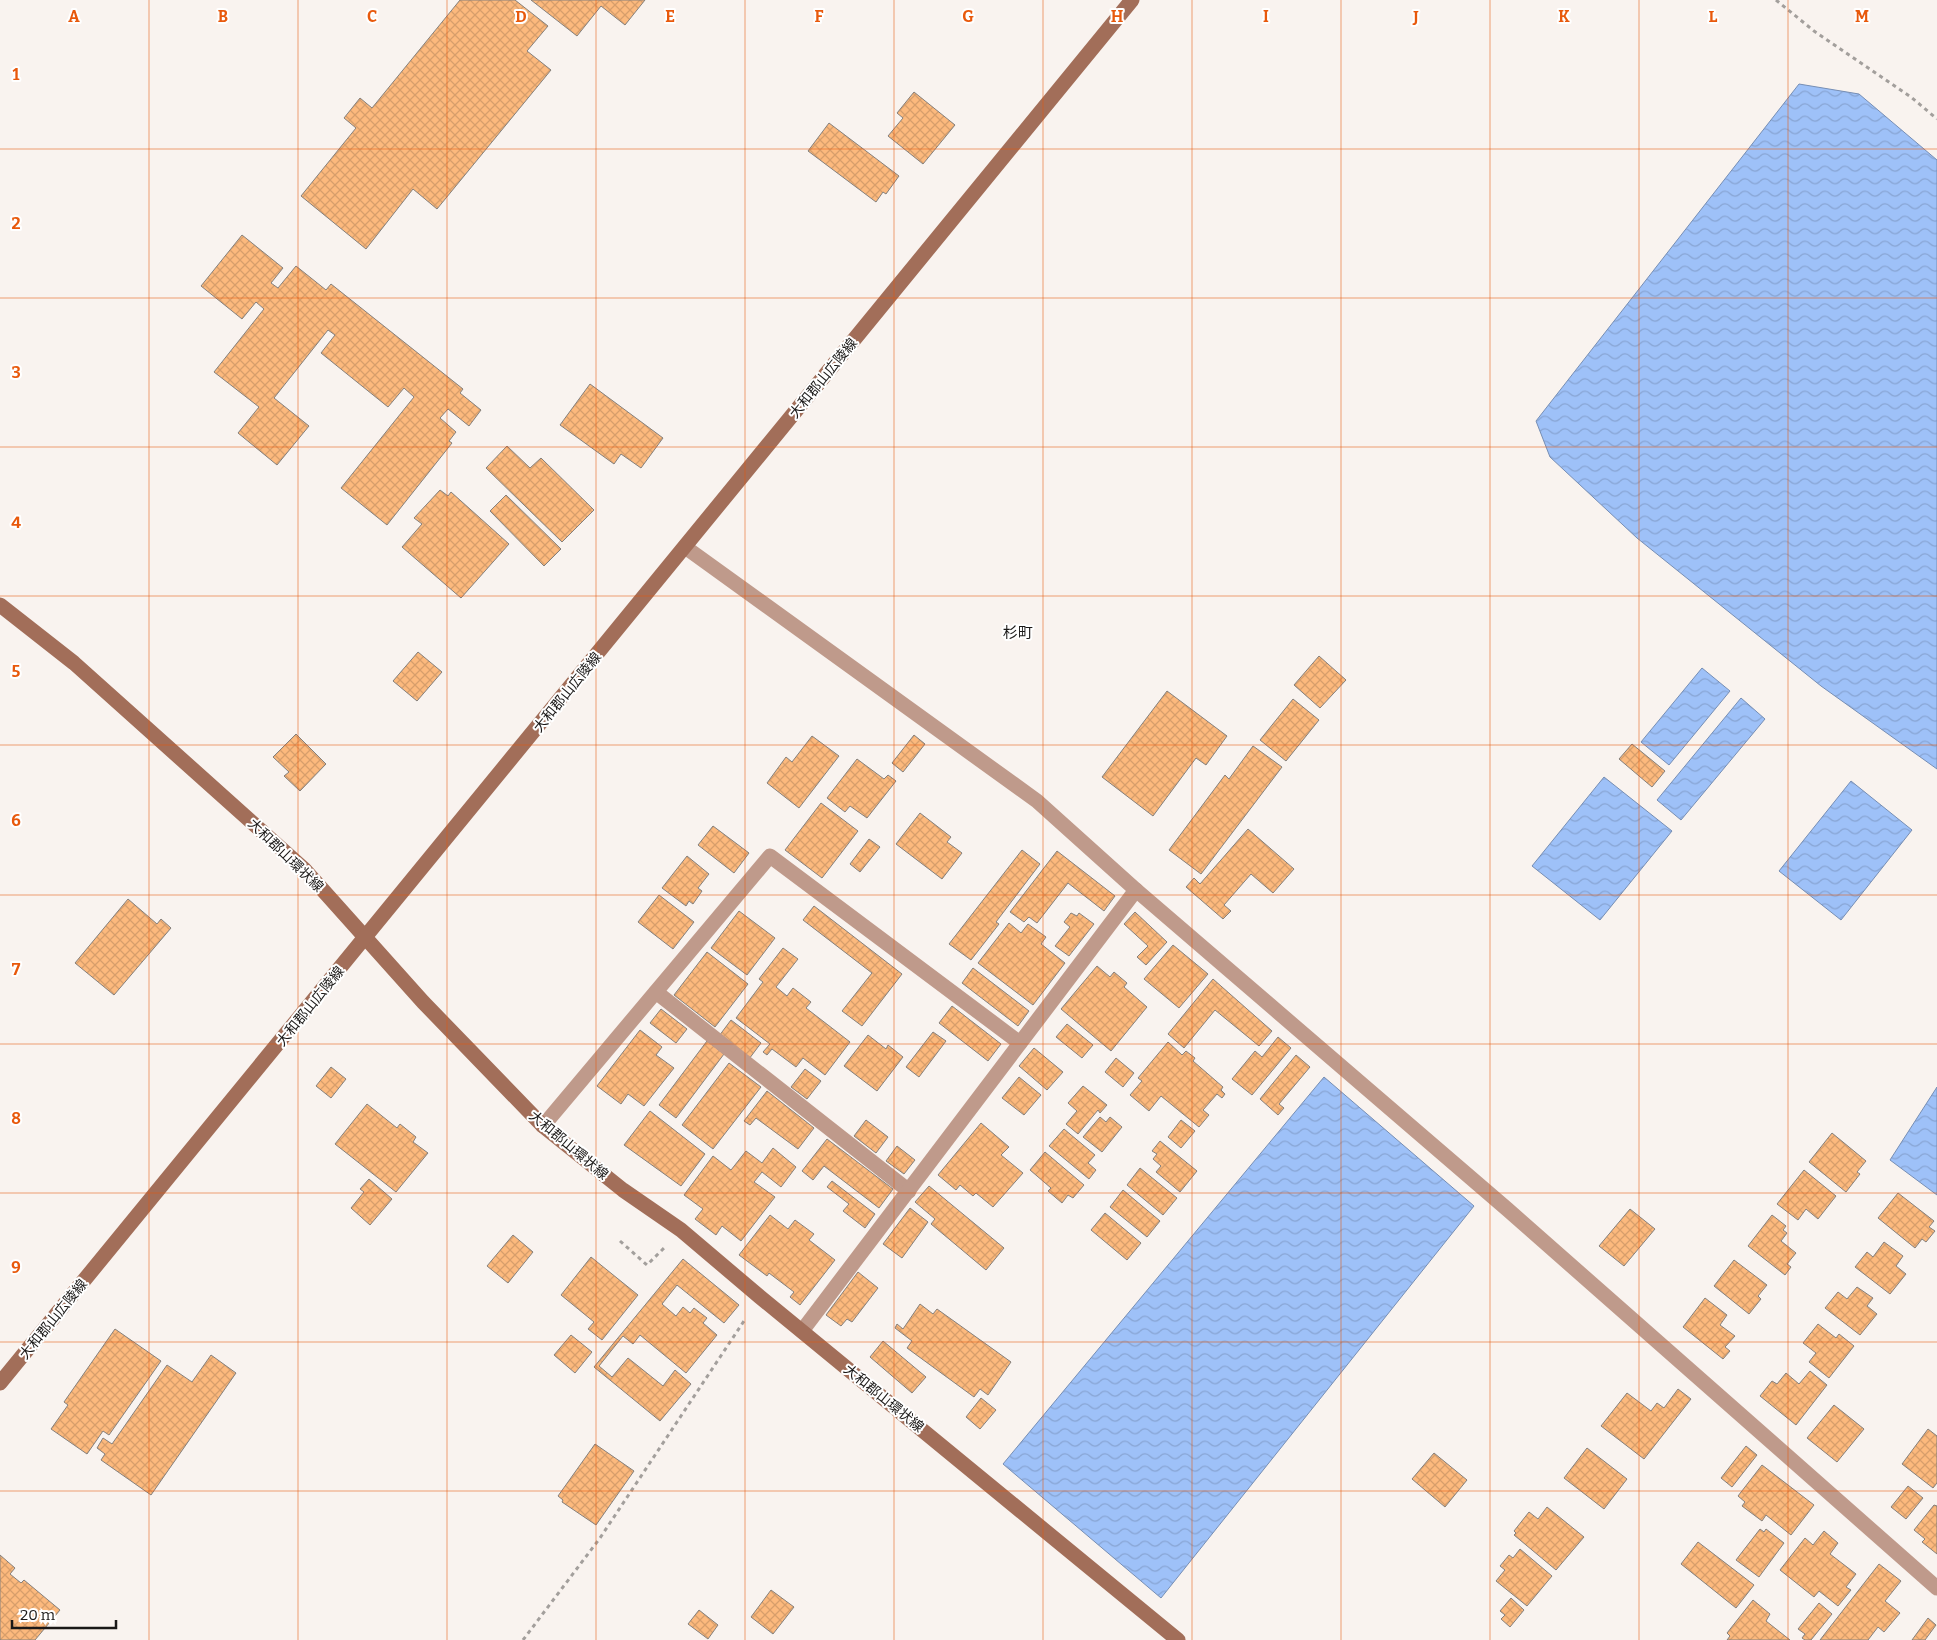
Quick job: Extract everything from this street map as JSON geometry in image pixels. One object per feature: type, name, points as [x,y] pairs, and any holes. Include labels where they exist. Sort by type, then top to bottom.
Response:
[{"type":"main road","name":"大和郡山広陵線","points":[[0,1383],[1132,0]]},
{"type":"main road","name":"大和郡山環状線","points":[[0,605],[74,663],[304,869],[423,1002],[543,1126],[624,1190],[681,1230],[1178,1640]]},
{"type":"street","points":[[685,547],[1037,801],[1136,890],[1499,1202],[1937,1588]]},
{"type":"street","points":[[543,1126],[770,856],[1020,1043]]},
{"type":"street","points":[[802,1331],[1136,890]]},
{"type":"street","points":[[656,992],[909,1191]]},
{"type":"path","points":[[1776,0],[1814,31],[1911,97],[1937,119]]},
{"type":"path","points":[[620,1241],[647,1264],[681,1230]]},
{"type":"path","points":[[523,1640],[600,1538],[760,1297]]},
{"type":"water","points":[[1799,84],[1859,94],[1937,160],[1937,769],[1821,686],[1637,538],[1550,457],[1536,421]]},
{"type":"water","points":[[1702,668],[1730,691],[1669,765],[1641,742]]},
{"type":"water","points":[[1741,698],[1765,719],[1681,820],[1657,800]]},
{"type":"water","points":[[1604,777],[1672,831],[1600,920],[1532,866]]},
{"type":"water","points":[[1851,781],[1912,830],[1841,920],[1779,871]]},
{"type":"water","points":[[1324,1077],[1474,1206],[1161,1598],[1003,1464]]},
{"type":"water","points":[[1937,1087],[1937,1195],[1890,1160]]},
{"type":"building","points":[[460,0],[515,0],[548,26],[527,51],[551,70],[437,209],[413,189],[366,249],[301,196],[356,128],[344,118],[360,98],[372,108]]},
{"type":"building","points":[[531,0],[645,0],[625,25],[601,6],[577,36]]},
{"type":"building","points":[[914,92],[955,125],[923,164],[888,136],[903,118],[897,113]]},
{"type":"building","points":[[829,123],[899,176],[886,194],[883,192],[876,202],[808,151]]},
{"type":"building","points":[[242,235],[283,268],[271,283],[278,288],[296,266],[326,290],[331,284],[463,389],[460,393],[481,410],[469,426],[448,409],[440,418],[456,432],[449,441],[452,443],[387,525],[341,488],[414,397],[404,388],[388,407],[321,353],[335,335],[328,330],[274,398],[309,426],[277,465],[238,433],[259,407],[214,372],[264,309],[256,302],[242,319],[201,286]]},
{"type":"building","points":[[590,384],[663,438],[641,468],[621,454],[614,464],[560,425]]},
{"type":"building","points":[[507,446],[530,468],[541,458],[594,510],[562,542],[486,468]]},
{"type":"building","points":[[440,490],[448,496],[451,492],[509,544],[461,598],[402,547],[422,524],[414,518]]},
{"type":"building","points":[[506,495],[561,549],[544,566],[490,511]]},
{"type":"building","points":[[418,652],[442,672],[417,701],[393,681]]},
{"type":"building","points":[[1319,656],[1346,680],[1320,708],[1294,685]]},
{"type":"building","points":[[1167,691],[1227,736],[1206,765],[1196,758],[1153,816],[1102,777]]},
{"type":"building","points":[[1293,699],[1319,720],[1286,761],[1260,740]]},
{"type":"building","points":[[296,734],[326,764],[300,791],[284,776],[289,772],[273,757]]},
{"type":"building","points":[[914,735],[925,744],[903,772],[892,763]]},
{"type":"building","points":[[812,736],[839,756],[799,808],[767,783],[786,757],[792,762]]},
{"type":"building","points":[[1632,744],[1665,771],[1652,787],[1619,759]]},
{"type":"building","points":[[1253,746],[1282,767],[1201,874],[1169,850],[1225,775],[1229,779]]},
{"type":"building","points":[[857,759],[884,779],[888,775],[896,781],[867,818],[850,806],[845,812],[827,798]]},
{"type":"building","points":[[821,803],[858,831],[822,878],[785,850]]},
{"type":"building","points":[[920,813],[951,837],[947,842],[962,853],[942,879],[896,844]]},
{"type":"building","points":[[713,826],[749,853],[734,873],[698,845]]},
{"type":"building","points":[[1248,829],[1294,869],[1273,893],[1251,874],[1224,905],[1231,911],[1223,919],[1186,887],[1194,878],[1200,884]]},
{"type":"building","points":[[869,839],[880,847],[860,872],[850,864]]},
{"type":"building","points":[[1022,850],[1040,864],[996,922],[999,924],[971,960],[949,944]]},
{"type":"building","points":[[1057,851],[1115,896],[1104,911],[1068,883],[1037,923],[1029,917],[1024,922],[1010,912]]},
{"type":"building","points":[[687,856],[709,874],[698,888],[702,891],[693,904],[689,901],[686,906],[662,888]]},
{"type":"building","points":[[659,895],[694,922],[673,949],[638,922]]},
{"type":"building","points":[[128,899],[157,924],[161,919],[171,928],[114,995],[75,963]]},
{"type":"building","points":[[814,906],[902,974],[862,1026],[842,1011],[872,973],[803,920]]},
{"type":"building","points":[[739,911],[775,938],[747,975],[711,948]]},
{"type":"building","points":[[1135,912],[1167,942],[1146,965],[1137,957],[1148,946],[1124,924]]},
{"type":"building","points":[[1071,913],[1077,916],[1079,913],[1094,924],[1069,956],[1055,946],[1070,927],[1064,922]]},
{"type":"building","points":[[1009,923],[1021,933],[1028,924],[1046,937],[1041,944],[1065,963],[1033,1005],[978,963]]},
{"type":"building","points":[[1173,945],[1208,974],[1179,1008],[1144,979]]},
{"type":"building","points":[[783,948],[798,959],[776,987],[787,996],[793,988],[811,1002],[806,1008],[850,1042],[825,1075],[803,1058],[796,1067],[772,1049],[767,1055],[763,1052],[770,1044],[736,1018],[763,982],[759,979]]},
{"type":"building","points":[[707,952],[748,984],[715,1027],[674,995]]},
{"type":"building","points":[[1097,966],[1110,977],[1114,972],[1127,983],[1124,987],[1147,1007],[1111,1051],[1061,1009]]},
{"type":"building","points":[[973,968],[1029,1011],[1018,1026],[962,983]]},
{"type":"building","points":[[1213,979],[1272,1031],[1259,1046],[1215,1010],[1184,1048],[1168,1034]]},
{"type":"building","points":[[952,1006],[1001,1044],[988,1061],[939,1023]]},
{"type":"building","points":[[661,1009],[687,1029],[676,1043],[650,1023]]},
{"type":"building","points":[[731,1020],[761,1043],[749,1059],[719,1036]]},
{"type":"building","points":[[1067,1024],[1093,1045],[1082,1058],[1056,1037]]},
{"type":"building","points":[[640,1030],[662,1047],[656,1055],[674,1068],[644,1106],[628,1094],[621,1104],[597,1086]]},
{"type":"building","points":[[933,1032],[946,1041],[919,1077],[906,1067]]},
{"type":"building","points":[[868,1035],[886,1049],[888,1045],[903,1057],[877,1091],[844,1066]]},
{"type":"building","points":[[1278,1037],[1291,1048],[1252,1095],[1232,1079],[1255,1051],[1262,1057]]},
{"type":"building","points":[[707,1041],[724,1054],[676,1118],[659,1105]]},
{"type":"building","points":[[1168,1042],[1182,1055],[1186,1051],[1195,1058],[1193,1061],[1223,1087],[1221,1090],[1225,1094],[1222,1098],[1217,1094],[1203,1110],[1209,1115],[1199,1127],[1161,1096],[1149,1111],[1130,1095],[1142,1081],[1138,1078]]},
{"type":"building","points":[[1034,1048],[1063,1072],[1047,1090],[1019,1066]]},
{"type":"building","points":[[1296,1055],[1310,1067],[1279,1104],[1284,1108],[1278,1115],[1260,1099]]},
{"type":"building","points":[[1116,1058],[1134,1073],[1123,1087],[1105,1072]]},
{"type":"building","points":[[729,1063],[761,1087],[713,1149],[682,1125]]},
{"type":"building","points":[[331,1067],[346,1079],[331,1098],[316,1086]]},
{"type":"building","points":[[805,1069],[821,1081],[807,1099],[791,1087]]},
{"type":"building","points":[[1019,1077],[1041,1095],[1024,1115],[1002,1098]]},
{"type":"building","points":[[1083,1086],[1107,1105],[1100,1113],[1098,1110],[1078,1134],[1066,1124],[1077,1111],[1068,1103]]},
{"type":"building","points":[[767,1091],[814,1128],[798,1149],[756,1118],[750,1125],[744,1121]]},
{"type":"building","points":[[367,1104],[397,1128],[400,1124],[416,1137],[413,1142],[428,1153],[396,1192],[335,1144]]},
{"type":"building","points":[[650,1111],[705,1154],[681,1186],[624,1145]]},
{"type":"building","points":[[1100,1117],[1106,1122],[1110,1117],[1122,1127],[1102,1152],[1083,1137]]},
{"type":"building","points":[[866,1120],[888,1137],[876,1153],[854,1136]]},
{"type":"building","points":[[1181,1120],[1195,1131],[1181,1148],[1168,1137]]},
{"type":"building","points":[[981,1123],[1009,1147],[1001,1155],[1023,1173],[993,1207],[976,1193],[973,1196],[960,1185],[956,1190],[938,1175]]},
{"type":"building","points":[[1064,1129],[1095,1155],[1088,1163],[1096,1170],[1089,1179],[1049,1146]]},
{"type":"building","points":[[1832,1133],[1866,1161],[1857,1172],[1860,1174],[1846,1192],[1809,1162]]},
{"type":"building","points":[[827,1139],[893,1189],[879,1208],[824,1166],[813,1180],[802,1171]]},
{"type":"building","points":[[1160,1141],[1197,1171],[1180,1192],[1156,1172],[1161,1166],[1153,1159],[1157,1154],[1152,1151]]},
{"type":"building","points":[[897,1146],[915,1160],[904,1174],[886,1161]]},
{"type":"building","points":[[773,1148],[796,1167],[781,1187],[762,1172],[754,1182],[775,1197],[741,1241],[722,1226],[716,1235],[695,1219],[703,1209],[684,1195],[713,1156],[731,1170],[746,1151],[762,1163]]},
{"type":"building","points":[[1045,1152],[1084,1185],[1073,1198],[1068,1195],[1062,1203],[1048,1191],[1051,1188],[1030,1170]]},
{"type":"building","points":[[1140,1168],[1177,1198],[1163,1215],[1127,1185]]},
{"type":"building","points":[[1804,1170],[1836,1196],[1818,1219],[1806,1209],[1798,1220],[1777,1204]]},
{"type":"building","points":[[369,1179],[392,1199],[370,1225],[351,1208],[364,1192],[360,1189]]},
{"type":"building","points":[[832,1181],[875,1214],[865,1228],[843,1211],[849,1204],[827,1187]]},
{"type":"building","points":[[929,1186],[1004,1248],[986,1270],[931,1224],[935,1219],[915,1202]]},
{"type":"building","points":[[1123,1190],[1160,1221],[1147,1237],[1110,1207]]},
{"type":"building","points":[[1898,1193],[1934,1221],[1929,1227],[1935,1231],[1926,1242],[1922,1239],[1915,1248],[1878,1218]]},
{"type":"building","points":[[910,1208],[928,1222],[902,1258],[883,1244]]},
{"type":"building","points":[[1630,1209],[1655,1229],[1624,1266],[1599,1246]]},
{"type":"building","points":[[1105,1213],[1141,1243],[1127,1260],[1091,1230]]},
{"type":"building","points":[[770,1215],[788,1229],[795,1220],[814,1234],[809,1240],[835,1260],[800,1305],[790,1297],[794,1292],[769,1273],[767,1276],[739,1255]]},
{"type":"building","points":[[1772,1215],[1786,1226],[1783,1230],[1787,1233],[1781,1241],[1796,1253],[1787,1264],[1791,1267],[1785,1275],[1748,1246]]},
{"type":"building","points":[[513,1235],[533,1252],[508,1283],[487,1266]]},
{"type":"building","points":[[1884,1242],[1903,1256],[1896,1266],[1906,1274],[1890,1294],[1855,1267],[1867,1252],[1873,1257]]},
{"type":"building","points":[[591,1257],[638,1295],[602,1340],[588,1329],[594,1322],[561,1295]]},
{"type":"building","points":[[683,1259],[739,1305],[724,1323],[677,1285],[662,1304],[676,1316],[683,1307],[690,1313],[694,1308],[707,1318],[703,1323],[717,1335],[686,1373],[640,1335],[633,1344],[623,1336],[599,1366],[612,1377],[628,1358],[663,1386],[675,1370],[691,1384],[660,1421],[594,1367]]},
{"type":"building","points":[[1734,1260],[1767,1285],[1758,1296],[1761,1299],[1749,1314],[1714,1286]]},
{"type":"building","points":[[858,1272],[878,1288],[852,1322],[847,1319],[841,1326],[826,1315]]},
{"type":"building","points":[[1857,1287],[1873,1298],[1867,1306],[1877,1314],[1860,1335],[1825,1308],[1838,1292],[1847,1299]]},
{"type":"building","points":[[1705,1298],[1727,1315],[1720,1325],[1735,1336],[1725,1347],[1730,1351],[1723,1359],[1683,1327]]},
{"type":"building","points":[[920,1304],[933,1314],[937,1309],[1011,1362],[988,1395],[980,1389],[974,1397],[907,1348],[912,1341],[895,1328],[897,1324],[903,1329]]},
{"type":"building","points":[[1818,1324],[1836,1338],[1839,1334],[1854,1346],[1829,1378],[1809,1362],[1816,1353],[1803,1343]]},
{"type":"building","points":[[115,1329],[161,1361],[109,1435],[103,1431],[87,1454],[51,1429],[68,1405],[64,1402]]},
{"type":"building","points":[[571,1335],[592,1352],[575,1373],[554,1355]]},
{"type":"building","points":[[883,1341],[926,1377],[912,1393],[870,1357]]},
{"type":"building","points":[[211,1355],[236,1373],[151,1495],[101,1460],[105,1454],[97,1448],[103,1438],[112,1444],[167,1365],[192,1382]]},
{"type":"building","points":[[1810,1371],[1827,1385],[1796,1425],[1760,1396],[1772,1381],[1777,1384],[1786,1373],[1799,1384]]},
{"type":"building","points":[[1678,1389],[1691,1399],[1644,1459],[1601,1426],[1627,1393],[1651,1411],[1657,1403],[1664,1408]]},
{"type":"building","points":[[981,1398],[996,1410],[980,1429],[966,1417]]},
{"type":"building","points":[[1834,1405],[1864,1429],[1837,1462],[1807,1438]]},
{"type":"building","points":[[1928,1429],[1937,1436],[1937,1483],[1933,1488],[1902,1464]]},
{"type":"building","points":[[595,1444],[634,1471],[596,1525],[562,1502],[563,1500],[558,1496]]},
{"type":"building","points":[[1746,1446],[1757,1455],[1732,1487],[1721,1478]]},
{"type":"building","points":[[1587,1448],[1627,1479],[1604,1509],[1564,1478]]},
{"type":"building","points":[[1434,1453],[1467,1480],[1445,1507],[1412,1479]]},
{"type":"building","points":[[1762,1465],[1814,1505],[1791,1535],[1766,1515],[1762,1521],[1742,1506],[1745,1502],[1738,1496]]},
{"type":"building","points":[[1908,1486],[1923,1498],[1906,1519],[1891,1507]]},
{"type":"building","points":[[1934,1505],[1937,1506],[1937,1554],[1922,1542],[1925,1539],[1914,1530]]},
{"type":"building","points":[[1547,1507],[1584,1537],[1556,1570],[1514,1535],[1516,1533],[1514,1531],[1529,1512],[1538,1519]]},
{"type":"building","points":[[1760,1529],[1764,1532],[1766,1529],[1784,1543],[1759,1577],[1736,1560]]},
{"type":"building","points":[[1824,1531],[1838,1543],[1830,1554],[1856,1574],[1846,1587],[1851,1590],[1838,1606],[1819,1591],[1814,1597],[1780,1570],[1805,1538],[1813,1545]]},
{"type":"building","points":[[1698,1542],[1754,1585],[1736,1608],[1681,1564]]},
{"type":"building","points":[[1520,1549],[1552,1576],[1527,1606],[1496,1581],[1505,1570],[1500,1566],[1509,1555],[1513,1558]]},
{"type":"building","points":[[0,1555],[15,1568],[10,1574],[21,1583],[24,1580],[60,1610],[35,1640],[0,1640]]},
{"type":"building","points":[[1879,1564],[1901,1581],[1885,1601],[1900,1613],[1884,1632],[1878,1627],[1868,1640],[1820,1640]]},
{"type":"building","points":[[771,1590],[794,1607],[773,1634],[751,1617]]},
{"type":"building","points":[[1511,1598],[1524,1610],[1510,1627],[1501,1619],[1505,1615],[1500,1611]]},
{"type":"building","points":[[1753,1600],[1770,1614],[1766,1621],[1790,1640],[1727,1640],[1730,1636],[1727,1633]]},
{"type":"building","points":[[1819,1603],[1832,1614],[1811,1640],[1805,1640],[1802,1638],[1805,1634],[1798,1629]]},
{"type":"building","points":[[699,1610],[718,1625],[708,1639],[688,1624]]},
{"type":"building","points":[[1928,1618],[1936,1625],[1925,1640],[1912,1640]]},
{"type":"district","name":"杉町","points":[[1018,633]]}]
